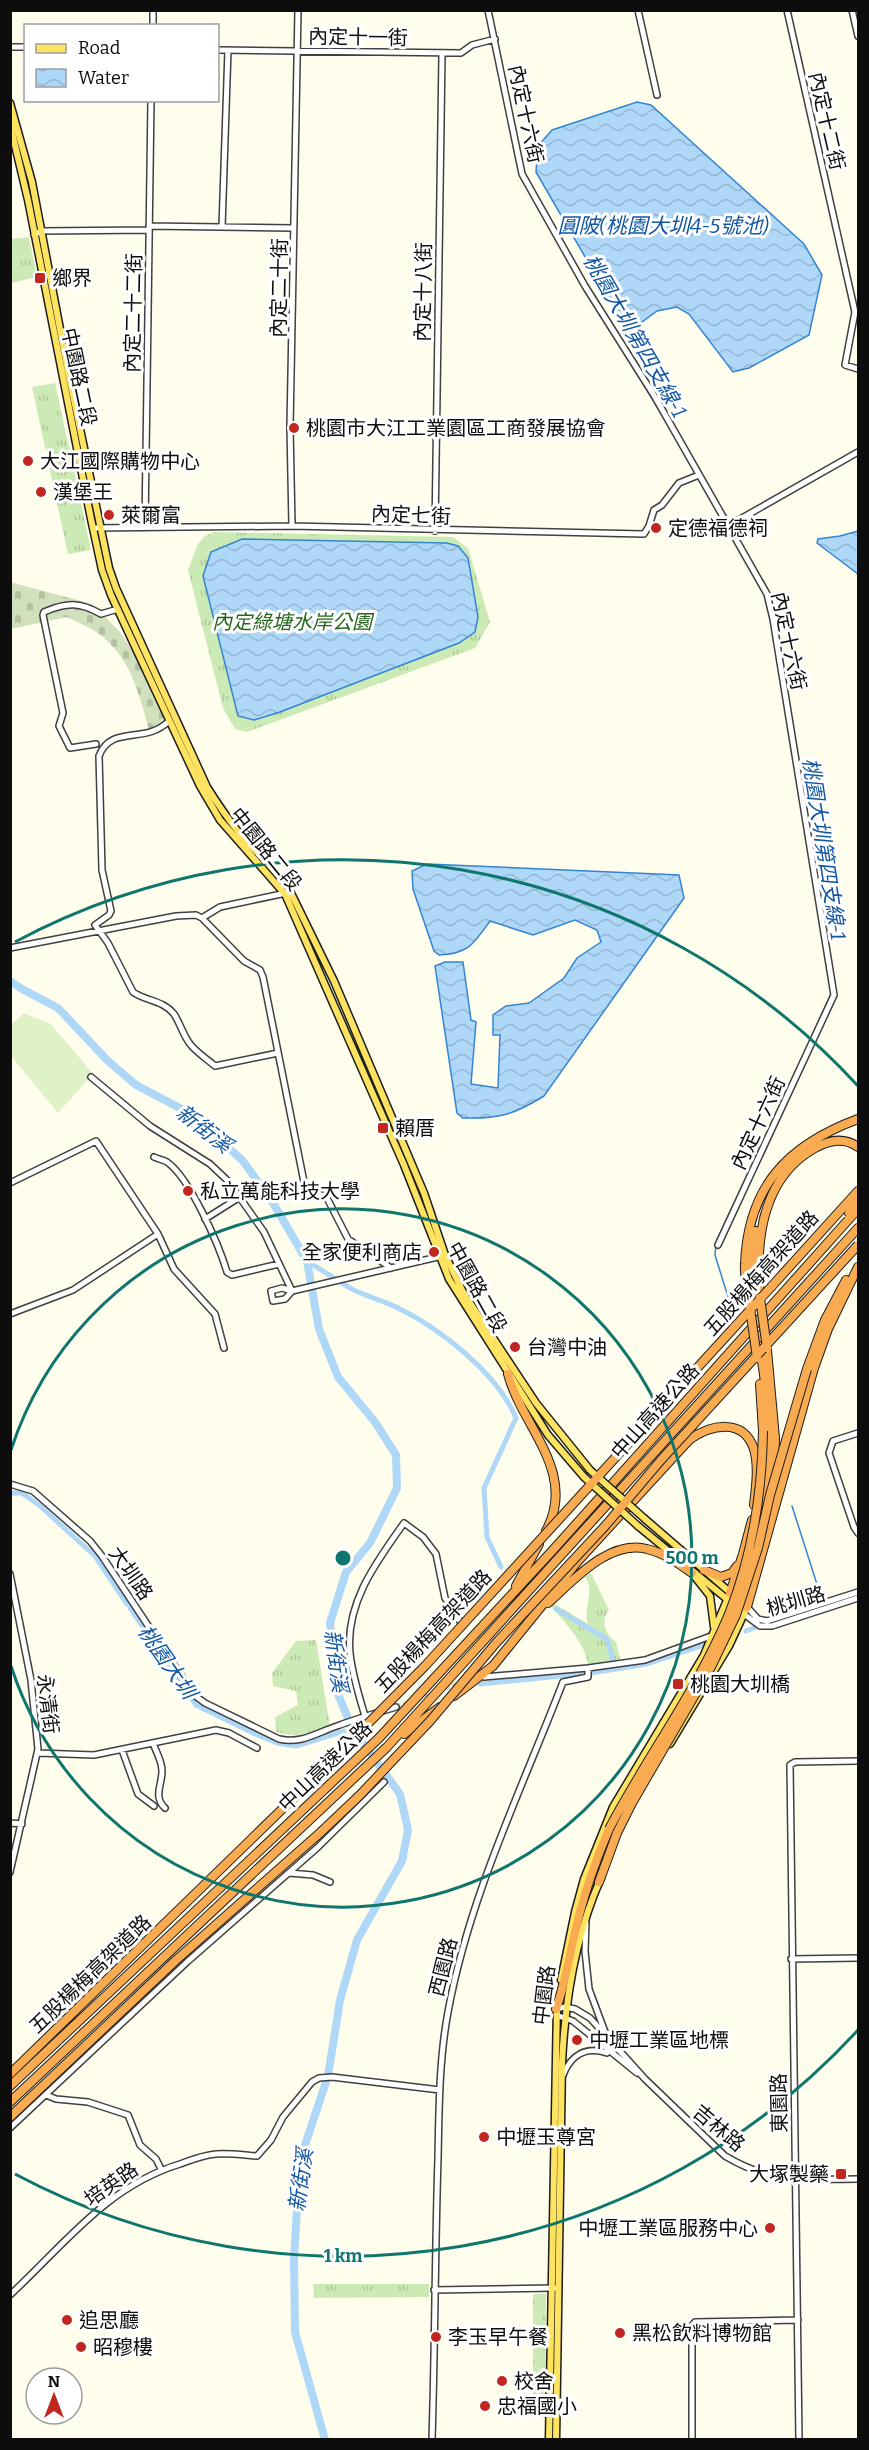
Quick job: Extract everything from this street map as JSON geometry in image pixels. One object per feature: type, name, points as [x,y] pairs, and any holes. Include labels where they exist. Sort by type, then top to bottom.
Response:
[{"type":"highway","points":[[769,1525],[775,1438],[751,1272],[754,1238],[763,1203],[773,1183],[807,1143],[858,1119]]},
{"type":"highway","points":[[737,1604],[757,1532],[768,1473],[768,1410],[754,1299],[760,1232],[770,1198],[779,1183],[805,1154],[824,1143],[840,1140],[858,1147]]},
{"type":"highway","name":"五股楊梅高架道路","points":[[10,2074],[308,1784],[425,1666],[858,1191]]},
{"type":"highway","points":[[821,1250],[858,1200]]},
{"type":"highway","name":"中山高速公路","points":[[10,2086],[379,1738],[509,1598],[858,1209]]},
{"type":"highway","name":"中山高速公路","points":[[10,2102],[387,1747],[858,1228]]},
{"type":"highway","points":[[10,2117],[175,1961],[360,1795],[430,1721],[496,1643],[606,1525],[661,1460],[858,1245]]},
{"type":"highway","points":[[599,1882],[613,1831],[711,1667],[736,1615],[752,1569],[770,1495],[807,1369],[825,1320],[858,1259]]},
{"type":"highway","points":[[746,1610],[822,1343],[858,1267]]},
{"type":"highway","points":[[556,2012],[586,1890],[613,1831],[704,1666],[729,1614],[749,1555],[755,1529],[762,1466],[762,1355]]},
{"type":"highway","points":[[508,1374],[512,1387],[546,1450],[555,1482],[553,1517],[509,1598]]},
{"type":"highway","points":[[387,1747],[493,1666],[578,1561],[689,1440],[701,1432],[712,1427],[730,1426],[750,1440],[754,1449],[756,1468],[752,1520]]},
{"type":"highway","points":[[728,1596],[768,1473]]},
{"type":"highway","points":[[534,1616],[602,1558],[620,1550],[644,1548],[668,1557],[692,1573]]},
{"type":"highway","points":[[704,1570],[715,1576],[726,1576],[737,1567],[743,1554]]},
{"type":"highway","points":[[10,2068],[33,2052]]},
{"type":"main road","name":"中園路二段","points":[[10,103],[32,182],[102,570],[117,609],[207,787],[263,864],[283,879],[334,981],[362,1053],[424,1193],[442,1256],[462,1302],[548,1435],[584,1477],[638,1526],[684,1562]]},
{"type":"main road","name":"中園路二段","points":[[10,124],[96,527],[108,568],[172,719]]},
{"type":"main road","name":"中園路二段","points":[[442,1256],[464,1294],[536,1403],[590,1470],[704,1570]]},
{"type":"main road","points":[[684,1562],[746,1610]]},
{"type":"main road","points":[[684,1562],[710,1596],[714,1628]]},
{"type":"main road","points":[[704,1570],[728,1596]]},
{"type":"main road","name":"中園路","points":[[556,2439],[556,2012],[575,1912],[602,1836],[630,1776],[704,1655],[728,1596]]},
{"type":"main road","points":[[702,1691],[737,1604]]},
{"type":"main road","name":"中園路","points":[[549,2439],[565,2007],[586,1920],[599,1882],[629,1816],[729,1646],[746,1610]]},
{"type":"street","name":"內定二十街","points":[[292,526],[290,428],[298,10]]},
{"type":"street","name":"內定十六街","points":[[488,10],[522,174],[585,286],[655,397],[767,596],[783,674],[834,995],[718,1245]]},
{"type":"street","points":[[638,10],[657,95]]},
{"type":"street","name":"內定十二街","points":[[787,10],[855,312],[845,365],[858,369]]},
{"type":"street","points":[[852,10],[858,36]]},
{"type":"street","name":"內定十一街","points":[[219,50],[442,54],[461,53],[472,45],[493,39]]},
{"type":"street","points":[[222,227],[228,50]]},
{"type":"street","name":"內定十八街","points":[[435,531],[442,54]]},
{"type":"street","name":"內定二十二街","points":[[145,526],[151,102]]},
{"type":"street","points":[[34,235],[41,231],[149,228],[294,228]]},
{"type":"street","points":[[728,526],[858,452]]},
{"type":"street","name":"內定七街","points":[[96,527],[292,526],[644,534],[654,510],[662,505],[680,483],[699,475]]},
{"type":"street","points":[[96,744],[70,748],[59,726],[63,713],[43,615],[52,608],[75,604],[88,606],[101,614],[117,609]]},
{"type":"street","points":[[172,719],[156,731],[111,739],[102,747],[99,756],[102,870],[111,911],[95,925],[133,992],[140,997],[159,1002],[174,1014],[191,1046],[215,1066],[278,1053]]},
{"type":"street","points":[[202,918],[219,907],[288,892]]},
{"type":"street","points":[[10,948],[176,916],[196,915],[202,918],[238,955],[260,970],[306,1192],[326,1196],[348,1239],[391,1269]]},
{"type":"street","points":[[91,1077],[150,1126],[210,1164],[228,1181],[264,1232],[292,1292],[442,1256]]},
{"type":"street","points":[[10,1183],[96,1141],[158,1234],[174,1269],[215,1314],[224,1348]]},
{"type":"street","points":[[154,1157],[168,1162],[180,1177],[216,1239],[227,1272],[232,1275],[279,1264]]},
{"type":"street","points":[[205,1219],[240,1197]]},
{"type":"street","points":[[10,1314],[73,1290],[158,1234]]},
{"type":"street","points":[[858,1433],[833,1441],[829,1453],[858,1533]]},
{"type":"street","name":"大圳路","points":[[10,1484],[33,1491],[90,1541],[134,1603],[188,1688],[205,1703],[279,1740],[290,1742],[309,1739],[335,1726],[363,1717]]},
{"type":"street","points":[[396,1707],[363,1717],[350,1653],[353,1616],[369,1571],[404,1523],[423,1537],[436,1554],[445,1598],[463,1626]]},
{"type":"street","name":"永清街","points":[[10,1574],[32,1680],[38,1735],[38,1753],[10,1872]]},
{"type":"street","name":"桃圳路","points":[[746,1610],[758,1619],[767,1621],[858,1592]]},
{"type":"street","name":"桃圳路","points":[[746,1610],[760,1626],[772,1626],[858,1598]]},
{"type":"street","points":[[484,1677],[588,1668],[645,1660],[711,1636]]},
{"type":"street","name":"西園路","points":[[432,2439],[440,2090],[447,2014],[462,1949],[485,1874],[563,1682],[588,1677],[588,1668]]},
{"type":"street","points":[[38,1753],[86,1756],[216,1730],[229,1733],[256,1748]]},
{"type":"street","points":[[153,1743],[162,1768],[158,1790],[160,1801],[165,1808]]},
{"type":"street","points":[[122,1750],[138,1794],[154,1806]]},
{"type":"street","name":"東園路","points":[[799,2439],[790,1766],[795,1762],[858,1761]]},
{"type":"street","points":[[10,2128],[187,1962],[289,1873],[384,1782]]},
{"type":"street","points":[[10,1823],[22,1824]]},
{"type":"street","points":[[289,1873],[313,1875],[330,1882]]},
{"type":"street","points":[[586,1920],[585,1951],[589,1989],[607,2037]]},
{"type":"street","points":[[792,1959],[858,1958]]},
{"type":"street","points":[[564,2017],[556,2012],[565,2007]]},
{"type":"street","name":"吉林路","points":[[565,2007],[583,2013],[645,2079],[725,2156],[757,2173],[796,2179],[858,2179]]},
{"type":"street","name":"吉林路","points":[[564,2017],[573,2021],[645,2079]]},
{"type":"street","points":[[561,2078],[569,2062],[582,2053],[593,2050],[612,2054]]},
{"type":"street","name":"培英路","points":[[10,2295],[100,2208],[126,2187],[161,2169],[216,2154],[257,2156],[271,2140],[283,2117],[312,2082],[319,2078],[440,2090]]},
{"type":"street","points":[[46,2095],[56,2099],[88,2102],[128,2115],[141,2145],[156,2159],[161,2169]]},
{"type":"street","points":[[434,2290],[555,2288]]},
{"type":"street","points":[[692,2439],[692,2326],[695,2322],[798,2320]]},
{"type":"green space","points":[[29,237],[37,277],[11,283],[11,239]]},
{"type":"green space","points":[[55,383],[91,550],[68,554],[32,387]]},
{"type":"green space","name":"內定綠塘水岸公園","points":[[214,532],[453,537],[468,548],[490,622],[475,648],[247,732],[235,729],[223,708],[188,570],[198,544],[205,536]]},
{"type":"green space","points":[[10,582],[92,604],[120,632],[135,655],[166,721],[160,728],[149,730],[128,669],[114,647],[96,632],[67,617],[11,629]]},
{"type":"green space","points":[[24,1013],[51,1024],[93,1074],[58,1113],[11,1056],[11,1025]]},
{"type":"green space","points":[[591,1573],[609,1610],[604,1623],[609,1635],[616,1642],[620,1659],[588,1664],[578,1640],[551,1606],[553,1603],[588,1624],[589,1588],[585,1577]]},
{"type":"green space","points":[[316,1640],[330,1727],[303,1734],[290,1735],[276,1732],[275,1717],[298,1705],[296,1691],[273,1686],[272,1673],[296,1641]]},
{"type":"green space","points":[[313,2284],[429,2284],[429,2297],[314,2298]]},
{"type":"green space","points":[[533,2294],[546,2294],[545,2418],[533,2418]]},
{"type":"water","name":"圓陂(桃園大圳4-5號池)","points":[[637,102],[651,105],[804,244],[822,275],[809,335],[749,368],[733,372],[689,314],[677,307],[657,311],[634,328],[625,326],[536,172],[538,146],[552,130]]},
{"type":"water","points":[[858,531],[858,574],[817,543],[818,539]]},
{"type":"water","name":"內定綠塘水岸公園","points":[[242,539],[447,543],[458,546],[468,558],[478,617],[475,632],[459,643],[280,712],[254,720],[238,716],[203,576],[211,552]]},
{"type":"water","points":[[427,864],[679,875],[684,898],[544,1096],[514,1112],[476,1118],[463,1118],[457,1113],[435,966],[445,962],[463,962],[471,1020],[476,1022],[471,1084],[498,1088],[500,1035],[493,1035],[493,1015],[506,1006],[529,1003],[564,978],[577,958],[601,942],[597,930],[575,920],[533,935],[490,921],[480,935],[464,950],[439,955],[434,951],[413,889],[412,871]]},
{"type":"waterway","name":"桃園大圳第四支線-1","points":[[644,385],[666,422]]},
{"type":"waterway","name":"新街溪","points":[[10,981],[58,1008],[108,1061],[136,1085],[193,1115],[243,1161],[273,1203],[307,1261],[319,1329],[338,1377],[375,1422],[396,1455],[397,1488],[370,1543],[346,1572],[330,1623],[338,1694],[352,1728],[400,1794],[408,1830],[402,1861],[357,1940],[340,2000],[328,2076],[300,2160],[294,2258],[295,2332],[325,2440]]},
{"type":"waterway","name":"桃園大圳第四支線-1","points":[[799,1064],[831,994]]},
{"type":"waterway","name":"桃園大圳第四支線-1","points":[[717,1240],[796,1071]]},
{"type":"waterway","name":"桃園大圳第四支線-1","points":[[716,1245],[715,1255],[734,1316]]},
{"type":"waterway","points":[[307,1261],[334,1278]]},
{"type":"waterway","points":[[342,1283],[413,1316],[448,1339],[481,1369],[507,1401],[516,1418],[484,1488],[487,1537],[501,1567]]},
{"type":"waterway","name":"桃園大圳","points":[[10,1493],[22,1493],[39,1505],[95,1556],[127,1604]]},
{"type":"waterway","points":[[792,1506],[822,1600]]},
{"type":"waterway","name":"桃園大圳","points":[[130,1608],[196,1705],[277,1743],[296,1746],[344,1731]]},
{"type":"waterway","points":[[556,1609],[607,1639],[615,1668]]},
{"type":"waterway","name":"桃園大圳","points":[[746,1631],[754,1628]]},
{"type":"waterway","name":"桃園大圳","points":[[480,1684],[591,1673],[647,1664],[704,1645]]},
{"type":"tunnel","points":[[396,1707],[462,1682]]},
{"type":"place","name":"鄉界","points":[[40,278]]},
{"type":"place","name":"桃園市大江工業園區工商發展協會","points":[[294,428]]},
{"type":"place","name":"大江國際購物中心","points":[[28,461]]},
{"type":"place","name":"漢堡王","points":[[41,492]]},
{"type":"place","name":"萊爾富","points":[[109,515]]},
{"type":"place","name":"定德福德祠","points":[[656,528]]},
{"type":"place","name":"賴厝","points":[[383,1128]]},
{"type":"place","name":"私立萬能科技大學","points":[[188,1191]]},
{"type":"place","name":"全家便利商店","points":[[434,1252]]},
{"type":"place","name":"台灣中油","points":[[515,1347]]},
{"type":"place","name":"桃園大圳橋","points":[[678,1684]]},
{"type":"place","name":"中壢工業區地標","points":[[577,2040]]},
{"type":"place","name":"中壢玉尊宮","points":[[484,2137]]},
{"type":"place","name":"大塚製藥","points":[[841,2174]]},
{"type":"place","name":"中壢工業區服務中心","points":[[770,2228]]},
{"type":"place","name":"追思廳","points":[[67,2320]]},
{"type":"place","name":"黑松飲料博物館","points":[[620,2333]]},
{"type":"place","name":"李玉早午餐","points":[[436,2337]]},
{"type":"place","name":"昭穆樓","points":[[81,2347]]},
{"type":"place","name":"校舍","points":[[502,2381]]},
{"type":"place","name":"忠福國小","points":[[485,2406]]}]
